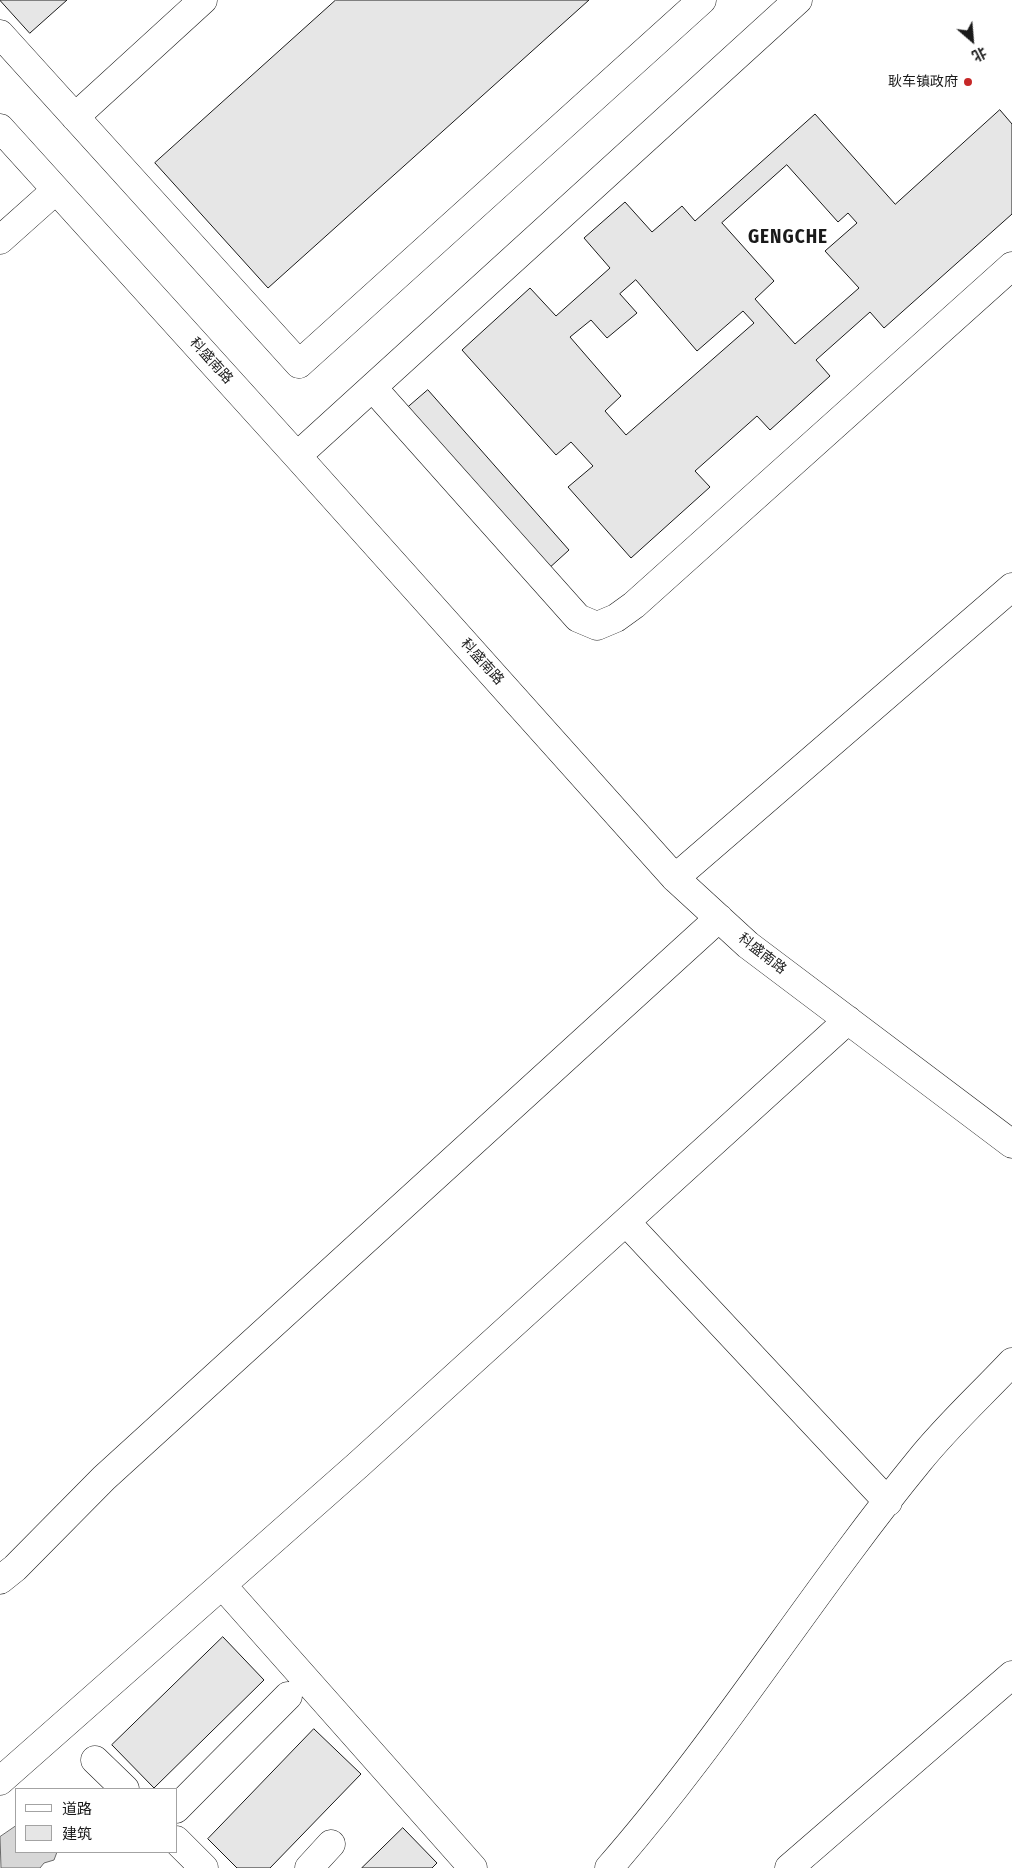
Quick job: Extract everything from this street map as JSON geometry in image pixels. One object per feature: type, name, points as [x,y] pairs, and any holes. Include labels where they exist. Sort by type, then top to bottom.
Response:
[{"type":"street","points":[[75,117],[203,0]]},
{"type":"street","points":[[0,34],[299,364],[702,0]]},
{"type":"street","points":[[297,456],[798,0]]},
{"type":"street","name":"科盛南路","points":[[0,128],[675,878],[748,945],[1012,1144]]},
{"type":"street","points":[[0,240],[56,190]]},
{"type":"street","points":[[373,388],[578,618],[597,626],[616,618],[634,605],[1012,266]]},
{"type":"street","points":[[675,878],[1012,587]]},
{"type":"street","points":[[0,1580],[15,1568],[104,1478],[719,918]]},
{"type":"street","points":[[0,1781],[358,1465],[848,1020]]},
{"type":"street","points":[[626,1222],[888,1502]]},
{"type":"street","points":[[609,1868],[650,1821],[920,1460],[1012,1362]]},
{"type":"street","points":[[222,1585],[473,1868]]},
{"type":"street","points":[[789,1868],[1012,1675]]},
{"type":"street","points":[[178,1807],[288,1696]]},
{"type":"street","points":[[94,1760],[123,1788]]},
{"type":"street","points":[[178,1842],[204,1868]]},
{"type":"street","points":[[309,1868],[331,1844]]},
{"type":"shaded area","points":[[15,1827],[15,1853],[57,1853],[54,1860],[44,1863],[40,1868],[1,1868],[0,1837]]},
{"type":"building","points":[[0,0],[67,0],[30,33]]},
{"type":"building","points":[[336,0],[589,0],[268,288],[155,163]]},
{"type":"building","points":[[1000,110],[1012,124],[1012,214],[884,328],[870,312],[816,360],[830,376],[770,430],[757,416],[695,471],[710,487],[631,558],[568,487],[593,466],[571,442],[556,455],[462,350],[530,288],[556,316],[610,268],[584,238],[625,202],[652,232],[682,206],[695,221],[815,114],[895,204]],"holes":[[[787,165],[838,222],[848,213],[857,223],[825,251],[859,288],[795,344],[755,299],[774,281],[722,223]],[[636,280],[697,351],[743,311],[754,323],[626,435],[605,411],[621,396],[570,337],[591,320],[607,338],[637,313],[620,294]]]},
{"type":"building","points":[[428,390],[569,550],[547,570],[406,409]]},
{"type":"building","points":[[223,1637],[264,1680],[154,1788],[112,1745]]},
{"type":"building","points":[[314,1729],[361,1774],[270,1868],[237,1868],[208,1839]]},
{"type":"building","points":[[403,1828],[437,1863],[432,1868],[362,1868]]},
{"type":"place","name":"耿车镇政府","points":[[968,82]]},
{"type":"district","name":"GENGCHE","points":[[788,238]]}]
